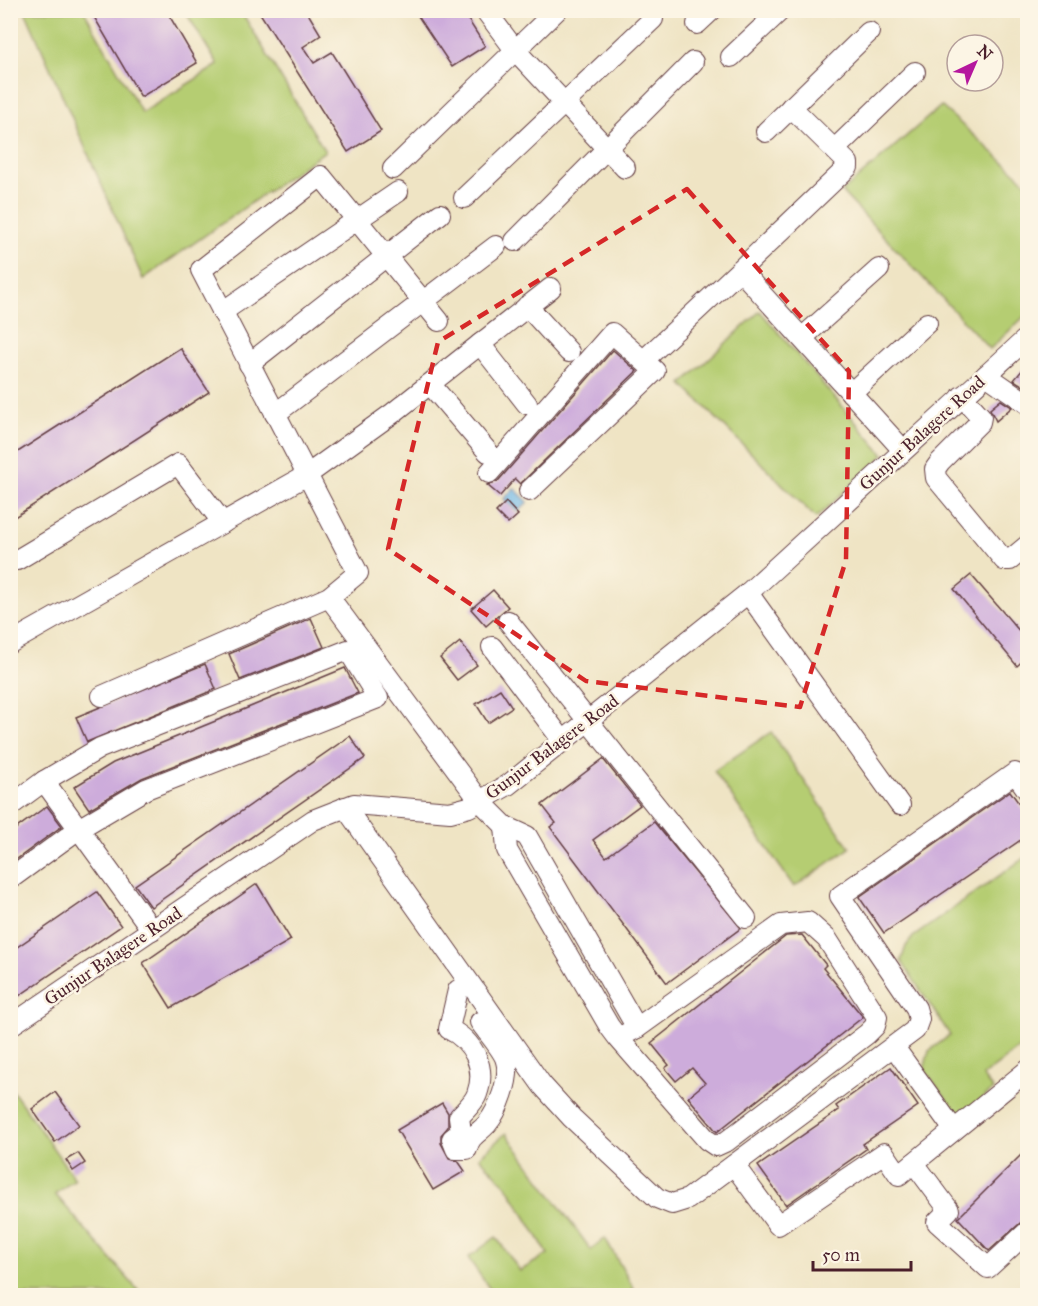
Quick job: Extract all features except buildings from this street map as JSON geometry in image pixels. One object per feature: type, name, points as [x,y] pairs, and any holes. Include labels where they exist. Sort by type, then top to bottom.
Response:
[{"type":"street","points":[[485,10],[515,50],[625,168]]},
{"type":"street","points":[[393,169],[556,10]]},
{"type":"street","points":[[697,24],[712,10]]},
{"type":"street","points":[[731,57],[781,10]]},
{"type":"street","points":[[464,198],[653,19]]},
{"type":"street","points":[[766,132],[869,32]]},
{"type":"street","points":[[275,414],[423,302],[506,243],[607,149],[693,62]]},
{"type":"street","points":[[835,149],[915,72]]},
{"type":"street","points":[[644,360],[846,172],[848,163],[792,107]]},
{"type":"street","points":[[102,696],[329,597],[358,573],[201,270],[321,176],[439,321]]},
{"type":"street","points":[[222,312],[398,192]]},
{"type":"street","points":[[249,364],[440,214]]},
{"type":"street","points":[[802,338],[879,269]]},
{"type":"street","points":[[740,270],[903,450]]},
{"type":"street","points":[[10,643],[307,475],[430,384],[551,288]]},
{"type":"street","points":[[527,306],[569,351]]},
{"type":"street","points":[[851,393],[927,323]]},
{"type":"street","points":[[489,473],[612,333],[655,371],[529,491]]},
{"type":"street","name":"Gunjur Balagere Road","points":[[10,1026],[313,820],[354,804],[450,812],[480,801],[508,785],[748,593],[1028,337]]},
{"type":"street","points":[[480,344],[527,404]]},
{"type":"street","points":[[986,375],[1028,404]]},
{"type":"street","points":[[430,384],[488,452]]},
{"type":"street","points":[[962,396],[981,417],[980,422],[940,462],[935,469],[936,478],[1004,560],[1010,560],[1028,546]]},
{"type":"street","points":[[17,560],[178,464],[223,523]]},
{"type":"street","points":[[748,593],[900,805]]},
{"type":"street","points":[[329,597],[480,801],[505,826],[527,836],[637,1028]]},
{"type":"street","points":[[508,621],[746,918]]},
{"type":"street","points":[[492,647],[563,741]]},
{"type":"street","points":[[10,806],[44,781],[100,748],[348,650],[378,698],[146,789],[80,828],[10,879]]},
{"type":"street","points":[[341,809],[542,1085],[572,1118],[649,1190],[662,1201],[677,1204],[734,1165],[915,1030],[918,1013],[840,896],[1015,773],[1028,791]]},
{"type":"street","points":[[44,781],[152,930]]},
{"type":"street","points":[[341,809],[506,1061],[505,1083],[499,1105],[486,1125],[465,1135],[459,1116],[477,1095],[480,1074],[478,1057],[461,1035],[449,1029],[458,990]]},
{"type":"street","points":[[505,826],[507,850],[618,1038],[707,1140],[716,1146],[727,1141],[867,1034],[875,1026],[878,1017],[827,939],[808,922],[798,922],[781,925],[637,1028],[618,1038]]},
{"type":"street","points":[[894,1047],[954,1130]]},
{"type":"street","points":[[734,1165],[778,1226],[884,1153],[899,1175],[1028,1070]]},
{"type":"street","points":[[914,1163],[949,1209],[937,1222],[988,1268],[1028,1231]]},
{"type":"highlighted area","points":[[687,189],[849,371],[846,560],[800,707],[586,681],[388,549],[438,342]]},
{"type":"green space","points":[[25,11],[84,11],[142,113],[218,65],[185,11],[241,11],[325,151],[143,279]]},
{"type":"green space","points":[[941,106],[1027,183],[1027,314],[990,349],[842,192]]},
{"type":"green space","points":[[760,311],[884,455],[816,518],[682,384]]},
{"type":"green space","points":[[771,732],[850,848],[794,887],[714,771]]},
{"type":"green space","points":[[1027,856],[1027,1042],[983,1076],[993,1090],[959,1116],[924,1069],[929,1051],[950,1035],[901,961],[906,946],[913,937]]},
{"type":"green space","points":[[10,1087],[75,1179],[55,1194],[142,1295],[11,1295]]},
{"type":"green space","points":[[506,1133],[591,1250],[605,1238],[634,1289],[625,1296],[494,1295],[468,1258],[496,1237],[520,1271],[548,1254],[507,1186],[479,1157]]},
{"type":"water","points":[[514,488],[528,502],[518,512],[504,499]]}]
